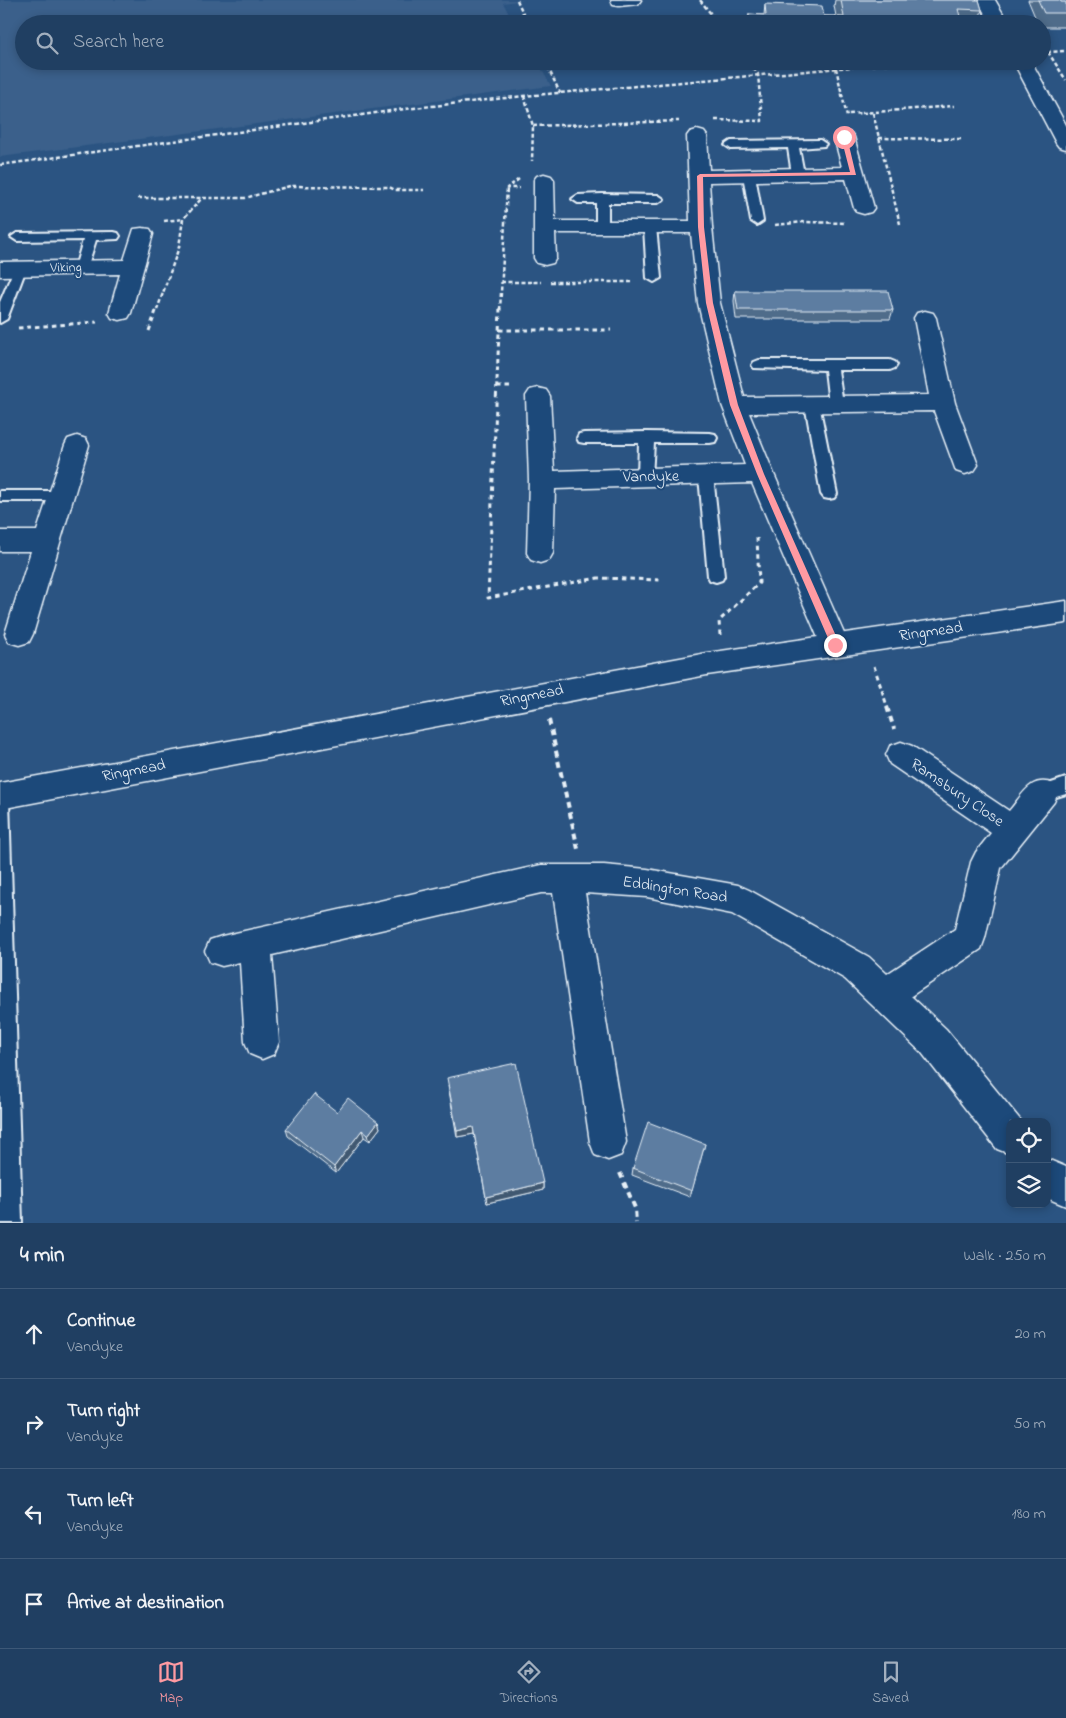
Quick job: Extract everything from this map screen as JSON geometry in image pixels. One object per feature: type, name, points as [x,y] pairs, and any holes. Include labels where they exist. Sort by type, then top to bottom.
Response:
[{"type":"street","points":[[986,0],[995,15]]},
{"type":"street","points":[[1027,70],[1066,143]]},
{"type":"street","points":[[696,126],[700,176],[701,227],[709,303],[734,405],[760,474],[835,645]]},
{"type":"street","points":[[844,137],[864,208]]},
{"type":"street","points":[[700,176],[854,173]]},
{"type":"street","points":[[538,175],[544,227],[545,258]]},
{"type":"street","points":[[544,227],[701,227]]},
{"type":"street","points":[[120,314],[142,234]]},
{"type":"street","name":"Viking","points":[[10,269],[132,267]]},
{"type":"street","points":[[925,318],[943,403],[966,465]]},
{"type":"street","points":[[538,396],[542,480],[540,553]]},
{"type":"street","points":[[734,405],[943,403]]},
{"type":"street","points":[[19,634],[77,445]]},
{"type":"street","name":"Vandyke","points":[[542,480],[760,474]]},
{"type":"street","points":[[0,541],[48,541]]},
{"type":"street","name":"Ringmead","points":[[0,798],[566,689],[707,664],[1066,612]]},
{"type":"street","name":"Ramsbury Close","points":[[901,755],[1012,831]]},
{"type":"street","name":"Ramsbury Close","points":[[885,994],[969,938],[987,862],[1012,831],[1055,789]]},
{"type":"street","points":[[574,868],[608,1142]]},
{"type":"street","name":"Eddington Road","points":[[222,951],[541,879],[574,868],[738,900],[857,968],[934,1041],[1006,1131]]},
{"type":"street","points":[[255,943],[262,1042]]},
{"type":"street","points":[[1051,1179],[1066,1188]]},
{"type":"lane","points":[[793,144],[798,174]]},
{"type":"lane","points":[[731,145],[820,144]]},
{"type":"lane","points":[[749,175],[757,221]]},
{"type":"lane","points":[[602,198],[602,227]]},
{"type":"lane","points":[[578,199],[658,198]]},
{"type":"lane","points":[[650,227],[654,278]]},
{"type":"lane","points":[[16,236],[114,236]]},
{"type":"lane","points":[[81,268],[91,236]]},
{"type":"lane","points":[[0,319],[10,269]]},
{"type":"lane","points":[[759,365],[890,365]]},
{"type":"lane","points":[[829,494],[824,404],[831,366]]},
{"type":"lane","points":[[645,477],[647,437]]},
{"type":"lane","points":[[584,438],[710,438]]},
{"type":"lane","points":[[706,476],[716,576]]},
{"type":"lane","points":[[0,496],[62,496]]},
{"type":"lane","points":[[0,798],[11,1223]]},
{"type":"path","points":[[517,0],[524,15]]},
{"type":"path","points":[[700,0],[712,15]]},
{"type":"path","points":[[1051,52],[1066,51]]},
{"type":"path","points":[[1051,57],[1066,80]]},
{"type":"path","points":[[549,70],[560,93]]},
{"type":"path","points":[[533,126],[696,126],[762,121],[758,74],[755,70]]},
{"type":"path","points":[[0,165],[405,109],[524,96],[810,70]]},
{"type":"path","points":[[836,70],[850,130],[844,137]]},
{"type":"path","points":[[524,96],[533,126],[538,175]]},
{"type":"path","points":[[846,114],[954,106]]},
{"type":"path","points":[[873,113],[900,224]]},
{"type":"path","points":[[879,138],[962,139]]},
{"type":"path","points":[[138,198],[246,198],[290,186],[389,187],[396,190],[424,190]]},
{"type":"path","points":[[149,331],[179,247],[184,219],[202,198]]},
{"type":"path","points":[[757,221],[772,225],[804,222],[854,223],[864,208]]},
{"type":"path","points":[[501,282],[636,282],[654,278]]},
{"type":"path","points":[[16,328],[99,322]]},
{"type":"path","points":[[499,330],[611,330]]},
{"type":"path","points":[[720,641],[719,622],[758,583],[757,536]]},
{"type":"path","points":[[871,658],[901,755]]},
{"type":"path","points":[[547,712],[574,868]]},
{"type":"path","points":[[608,1142],[635,1208],[636,1223]]},
{"type":"shaded area","points":[[0,0],[525,0],[503,3],[510,15],[15,15],[15,70],[542,70],[551,86],[0,157]]},
{"type":"building","points":[[841,0],[979,0],[982,10],[958,9],[960,15],[844,15]]},
{"type":"building","points":[[1038,0],[1060,0],[1061,2],[1066,2],[1066,13],[1044,13]]},
{"type":"building","points":[[765,4],[822,6],[824,15],[766,15]]},
{"type":"building","points":[[735,291],[888,291],[893,310],[738,310]]},
{"type":"building","points":[[516,1063],[543,1183],[486,1197],[473,1127],[457,1131],[447,1078]]},
{"type":"building","points":[[314,1094],[337,1112],[348,1098],[378,1122],[368,1135],[362,1130],[334,1167],[286,1129]]},
{"type":"building","points":[[648,1122],[705,1144],[692,1191],[633,1168]]},
{"type":"route","points":[[835,645],[760,474],[734,405],[709,303],[701,227],[700,176],[854,173],[844,137]]}]
